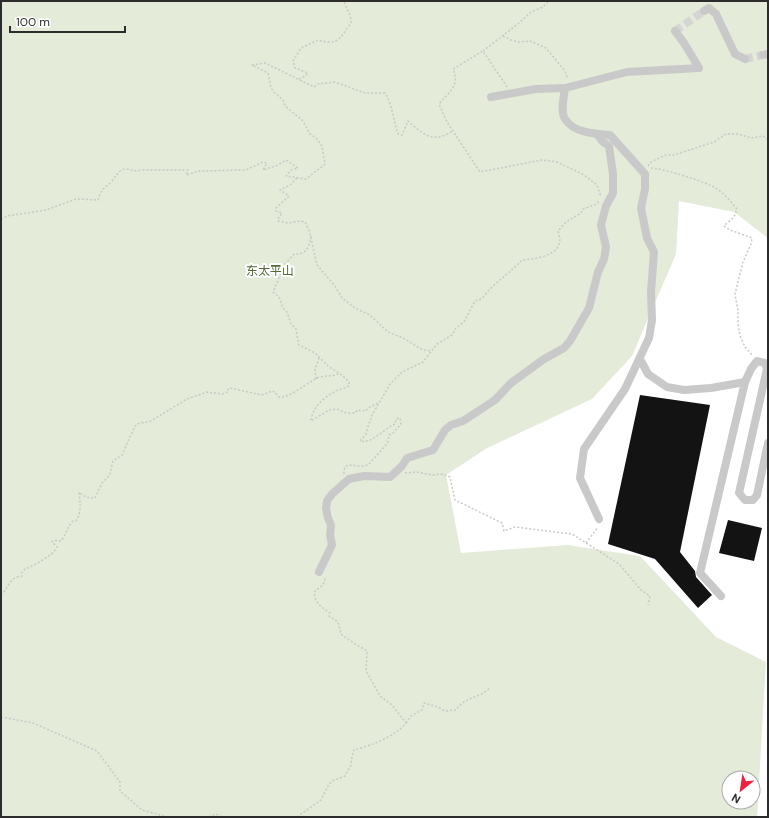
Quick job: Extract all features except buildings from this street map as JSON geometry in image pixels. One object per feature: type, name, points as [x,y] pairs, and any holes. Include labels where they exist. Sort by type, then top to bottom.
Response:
[{"type":"street","points":[[704,12],[709,8],[716,14],[735,54],[745,59]]},
{"type":"street","points":[[491,97],[536,89],[565,88],[627,72],[699,68],[675,31]]},
{"type":"street","points":[[565,88],[563,105],[565,119],[577,129],[597,134],[610,135],[645,174],[645,190],[641,208],[647,238],[654,252],[650,292],[652,320],[649,338],[625,388],[584,449],[580,478],[599,519]]},
{"type":"street","points":[[319,572],[332,545],[330,536],[331,525],[326,509],[327,501],[332,494],[349,479],[364,476],[390,477],[402,466],[407,458],[433,450],[445,430],[451,425],[463,421],[495,400],[511,383],[544,359],[564,348],[570,341],[589,308],[598,272],[604,259],[606,246],[601,225],[606,206],[613,193],[613,174],[609,146],[602,141],[597,134]]},
{"type":"street","points":[[640,359],[648,374],[667,387],[690,390],[745,382]]},
{"type":"street","points":[[721,596],[700,573],[745,382],[751,369],[757,361],[765,363],[767,369],[739,493],[745,500],[753,500],[757,495],[768,443]]},
{"type":"path","points":[[299,79],[308,73],[295,68],[293,62],[301,48],[318,40],[325,42],[336,42],[341,39],[351,22],[349,11],[344,1]]},
{"type":"path","points":[[549,1],[543,7],[531,12],[483,51],[453,69],[456,77],[455,85],[440,104],[447,122],[480,172],[542,160],[557,162],[584,175],[597,185],[602,198],[604,216]]},
{"type":"path","points":[[503,36],[511,40],[530,42],[546,48],[565,71],[567,77],[565,88]]},
{"type":"path","points":[[483,51],[511,93]]},
{"type":"path","points":[[1,219],[7,216],[46,210],[76,199],[98,200],[103,188],[111,182],[120,171],[127,169],[135,172],[141,170],[188,170],[186,175],[199,171],[246,170],[263,162],[267,163],[263,170],[274,167],[286,160],[298,168],[291,170],[286,176],[306,179],[326,164],[322,146],[317,139],[309,133],[302,120],[285,106],[283,100],[271,88],[268,73],[252,65],[265,63],[314,87],[318,84],[335,82],[366,93],[385,94],[389,99],[392,116],[398,134],[402,135],[408,121],[423,133],[438,138],[453,132]]},
{"type":"path","points":[[759,362],[745,347],[740,336],[735,294],[743,262],[752,238],[730,230],[724,226],[734,217],[737,209],[725,195],[716,188],[652,167],[647,169],[651,162],[660,157],[674,155],[714,142],[726,134],[738,134],[751,138],[763,136],[768,139]]},
{"type":"path","points":[[298,177],[290,185],[280,190],[289,196],[276,208],[276,211],[282,213],[278,221],[288,223],[300,221],[305,222],[311,236],[317,265],[335,286],[342,298],[354,308],[370,315],[388,332],[403,338],[423,350],[431,351]]},
{"type":"path","points":[[346,482],[344,470],[348,465],[350,464],[359,467],[369,464],[386,446],[389,435],[393,434],[401,424],[400,418],[396,419],[395,424],[388,427],[374,438],[366,441],[360,441],[366,434],[378,403],[390,384],[402,372],[423,362],[437,344],[452,335],[456,328],[464,322],[475,300],[481,299],[522,260],[540,258],[550,254],[557,248],[560,243],[558,232],[566,222],[581,213],[583,209],[597,204],[602,198]]},
{"type":"path","points":[[311,236],[306,252],[301,255],[294,254],[285,264],[273,292],[279,297],[283,308],[287,312],[291,324],[296,329],[299,345],[315,353],[328,366],[349,382],[348,386],[334,392],[318,405],[312,413],[311,421],[329,410],[338,409],[355,413],[357,410],[366,411],[368,408],[378,403]]},
{"type":"path","points":[[316,379],[314,370],[320,357]]},
{"type":"path","points":[[1,595],[6,591],[6,587],[16,576],[22,576],[22,572],[25,569],[53,554],[57,547],[52,542],[54,540],[61,541],[69,525],[73,521],[76,521],[79,516],[79,492],[82,496],[95,498],[102,483],[110,474],[113,461],[122,455],[134,428],[138,424],[151,422],[187,399],[207,392],[222,394],[228,392],[228,389],[230,388],[262,395],[272,391],[275,392],[277,396],[286,397],[316,379],[338,374]]},
{"type":"path","points":[[395,473],[416,472],[432,476],[441,474],[450,477],[455,500],[502,523],[504,531],[515,527],[572,534],[620,564],[641,590],[650,596],[648,605]]},
{"type":"path","points":[[586,543],[598,527],[599,519]]},
{"type":"path","points":[[319,572],[325,579],[323,585],[315,591],[314,598],[317,603],[330,613],[329,616],[338,622],[341,634],[367,650],[366,671],[380,696],[392,705],[406,723]]},
{"type":"path","points":[[297,817],[321,800],[332,781],[345,776],[351,765],[354,750],[367,747],[400,730],[411,716],[422,710],[424,703],[438,707],[445,711],[456,710],[460,704],[481,695],[490,688]]},
{"type":"path","points":[[1,717],[32,722],[97,751],[120,782],[120,791],[142,810],[168,817]]},
{"type":"path","points":[[208,817],[216,814],[222,817]]},
{"type":"green space","name":"东太平山","points":[[1,1],[768,1],[768,238],[734,212],[679,201],[676,254],[632,356],[592,399],[487,448],[446,475],[461,553],[567,545],[640,556],[716,637],[766,662],[760,770],[721,770],[721,810],[757,810],[757,817],[1,817]]},
{"type":"tunnel","points":[[675,31],[704,11]]},
{"type":"tunnel","points":[[745,59],[763,55]]}]
